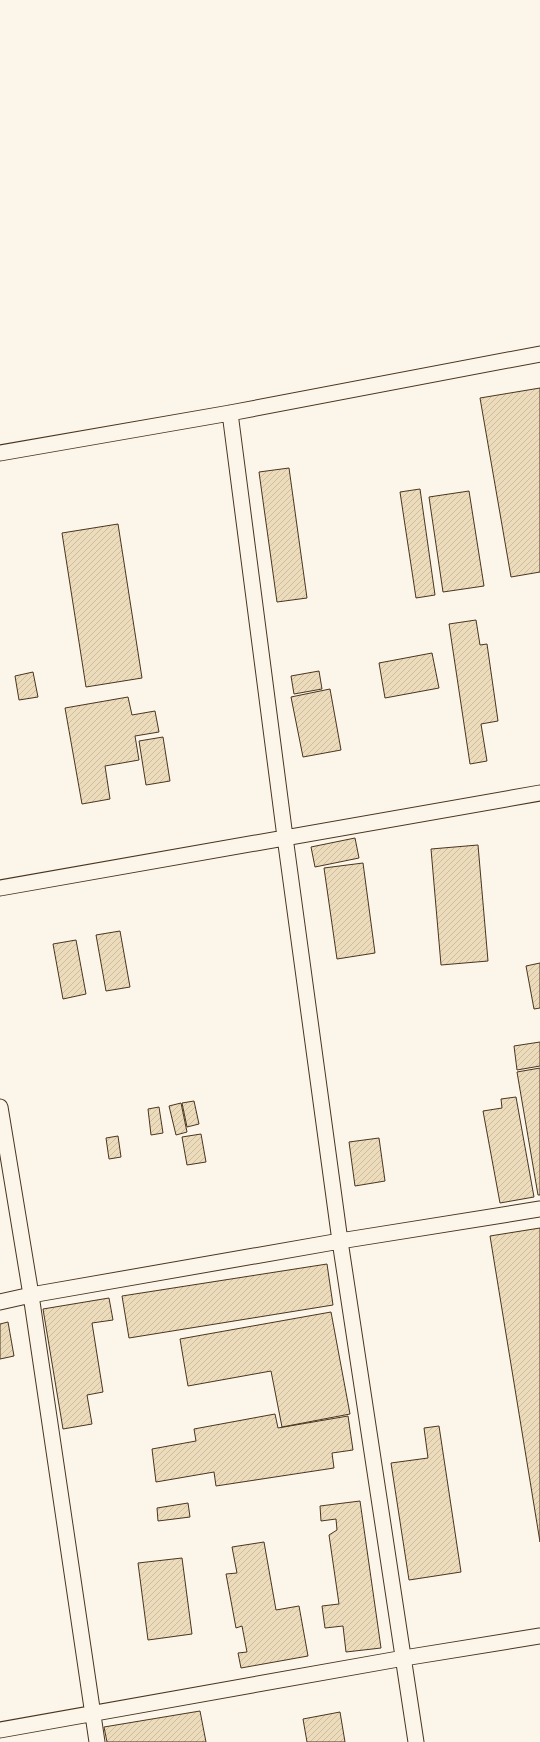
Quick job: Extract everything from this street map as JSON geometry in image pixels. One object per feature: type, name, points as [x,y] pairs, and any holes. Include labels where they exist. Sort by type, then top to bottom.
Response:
[{"type":"street","points":[[0,454],[230,413],[540,354]]},
{"type":"street","points":[[230,413],[285,837],[340,1241],[416,1742]]},
{"type":"street","points":[[0,888],[540,793]]},
{"type":"street","points":[[0,1107],[31,1295],[94,1712],[97,1742]]},
{"type":"street","points":[[0,1302],[31,1295],[340,1241],[540,1209]]},
{"type":"street","points":[[0,1730],[94,1712],[404,1658],[540,1636]]},
{"type":"building","points":[[540,388],[540,572],[511,577],[480,398]]},
{"type":"building","points":[[289,468],[307,598],[277,602],[259,472]]},
{"type":"building","points":[[420,489],[435,595],[416,598],[400,492]]},
{"type":"building","points":[[469,491],[484,586],[443,592],[429,497]]},
{"type":"building","points":[[118,524],[142,678],[86,687],[62,533]]},
{"type":"building","points":[[476,620],[480,645],[487,644],[498,721],[481,724],[487,761],[470,764],[449,624]]},
{"type":"building","points":[[432,653],[439,688],[385,698],[379,663]]},
{"type":"building","points":[[319,671],[322,689],[294,694],[291,676]]},
{"type":"building","points":[[33,672],[38,697],[19,700],[15,676]]},
{"type":"building","points":[[330,689],[341,750],[303,757],[291,697]]},
{"type":"building","points":[[128,697],[132,715],[155,711],[159,732],[135,736],[139,760],[105,766],[110,799],[82,804],[65,708]]},
{"type":"building","points":[[163,737],[170,781],[146,785],[139,741]]},
{"type":"building","points":[[355,838],[359,858],[315,867],[311,847]]},
{"type":"building","points":[[478,845],[488,961],[441,965],[431,849]]},
{"type":"building","points":[[363,863],[375,953],[337,959],[324,868]]},
{"type":"building","points":[[120,931],[130,987],[106,991],[96,935]]},
{"type":"building","points":[[76,940],[86,994],[63,999],[53,944]]},
{"type":"building","points":[[540,963],[540,1008],[534,1009],[526,966]]},
{"type":"building","points":[[540,1042],[540,1066],[517,1070],[514,1046]]},
{"type":"building","points":[[540,1068],[540,1195],[538,1195],[517,1072]]},
{"type":"building","points":[[516,1097],[534,1197],[500,1203],[483,1111],[502,1108],[501,1099]]},
{"type":"building","points":[[194,1101],[199,1124],[187,1127],[182,1103]]},
{"type":"building","points":[[181,1103],[187,1132],[176,1135],[169,1106]]},
{"type":"building","points":[[159,1107],[163,1133],[151,1135],[148,1109]]},
{"type":"building","points":[[201,1134],[206,1162],[187,1165],[182,1137]]},
{"type":"building","points":[[118,1136],[121,1157],[109,1159],[106,1138]]},
{"type":"building","points":[[379,1138],[385,1181],[355,1186],[349,1142]]},
{"type":"building","points":[[540,1228],[540,1542],[490,1236]]},
{"type":"building","points":[[327,1264],[333,1305],[129,1338],[122,1296]]},
{"type":"building","points":[[109,1298],[113,1320],[92,1323],[103,1392],[87,1395],[92,1424],[63,1429],[43,1309]]},
{"type":"building","points":[[331,1312],[350,1414],[282,1427],[271,1371],[188,1386],[180,1339]]},
{"type":"building","points":[[8,1322],[14,1356],[0,1359],[0,1324]]},
{"type":"building","points":[[275,1414],[278,1428],[348,1416],[353,1450],[332,1453],[334,1468],[216,1486],[214,1472],[156,1482],[152,1449],[196,1441],[194,1429]]},
{"type":"building","points":[[439,1426],[461,1572],[409,1580],[391,1463],[428,1458],[424,1428]]},
{"type":"building","points":[[360,1501],[381,1648],[346,1652],[343,1626],[325,1628],[322,1606],[339,1604],[329,1535],[337,1530],[336,1519],[321,1521],[320,1506]]},
{"type":"building","points":[[188,1503],[190,1517],[158,1521],[157,1508]]},
{"type":"building","points":[[264,1542],[276,1610],[299,1606],[308,1656],[241,1668],[238,1653],[247,1652],[242,1626],[236,1628],[226,1574],[237,1573],[232,1547]]},
{"type":"building","points":[[182,1558],[192,1634],[148,1640],[138,1563]]},
{"type":"building","points":[[200,1711],[206,1742],[107,1742],[104,1727]]},
{"type":"building","points":[[340,1712],[345,1742],[307,1742],[303,1719]]}]
